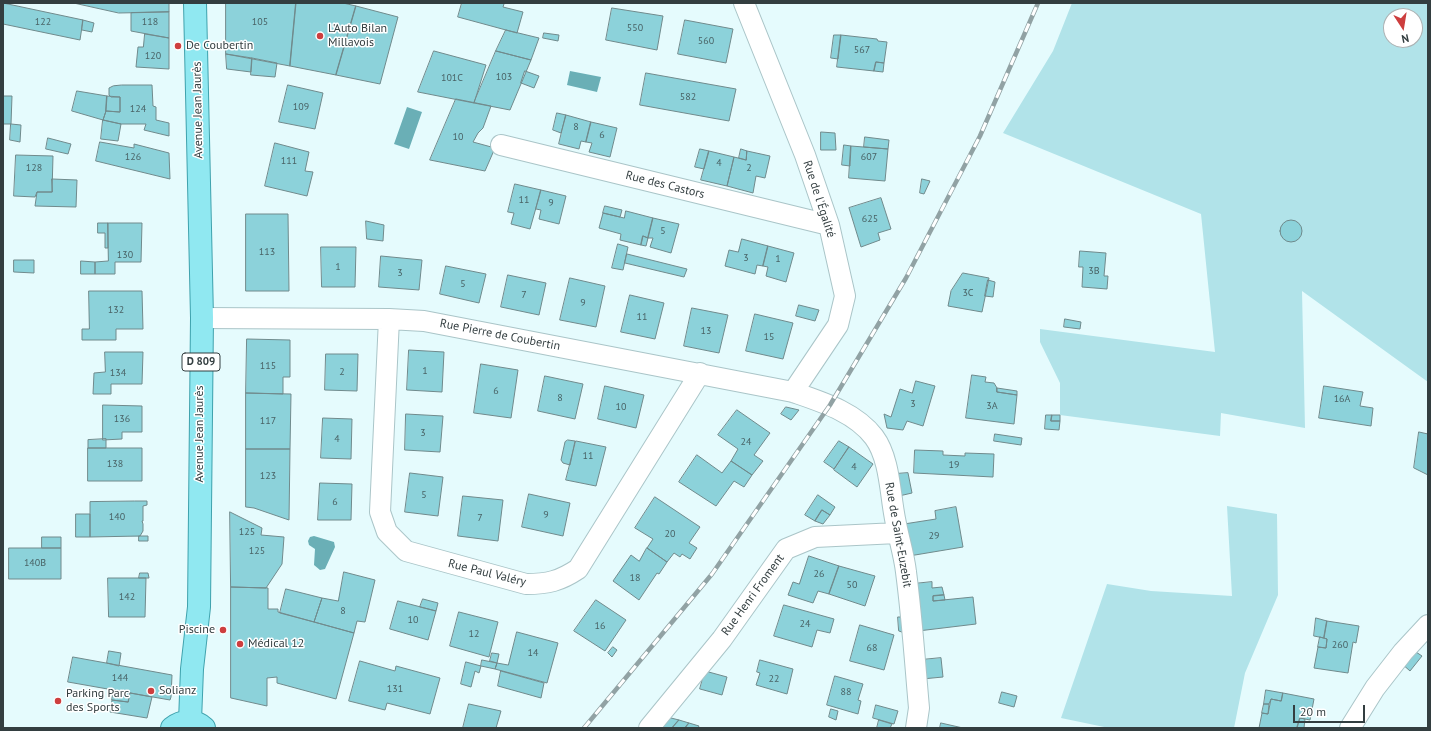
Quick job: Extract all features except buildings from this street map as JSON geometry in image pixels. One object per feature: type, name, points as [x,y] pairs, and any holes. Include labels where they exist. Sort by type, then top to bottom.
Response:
[{"type":"main road","name":"Avenue Jean Jaurès","points":[[188,726],[192,669],[199,607],[202,318],[195,3]]},
{"type":"street","name":"Rue de l'Égalité","points":[[744,3],[805,155],[829,225],[845,296],[838,325],[793,392]]},
{"type":"street","name":"Rue des Castors","points":[[501,145],[829,225]]},
{"type":"street","name":"Rue Pierre de Coubertin","points":[[202,318],[389,319],[424,321],[793,392]]},
{"type":"street","name":"Rue Paul Valéry","points":[[389,319],[380,512],[387,532],[406,551],[526,584],[554,582],[578,569],[700,373]]},
{"type":"street","name":"Rue de Saint-Euzebit","points":[[793,392],[830,405],[859,422],[875,438],[884,454],[897,534],[906,571],[920,708],[916,728]]},
{"type":"street","name":"Rue Henri Froment","points":[[649,728],[722,639],[786,549],[815,537],[897,534]]},
{"type":"street","points":[[1350,728],[1375,688],[1428,625]]},
{"type":"shaded area","points":[[1072,3],[1428,3],[1428,382],[1302,291],[1305,428],[1221,413],[1220,436],[1060,415],[1060,383],[1040,342],[1040,329],[1215,352],[1201,214],[1003,133],[1053,51]]},
{"type":"shaded area","points":[[570,71],[601,77],[597,92],[567,85]]},
{"type":"shaded area","points":[[407,107],[422,112],[409,149],[394,144]]},
{"type":"shaded area","points":[[1227,506],[1277,514],[1278,595],[1245,673],[1234,728],[1109,728],[1061,718],[1107,584],[1151,591],[1232,596]]},
{"type":"shaded area","points":[[314,536],[334,542],[335,547],[325,569],[320,570],[314,565],[315,549],[309,545],[308,541],[310,537]]},
{"type":"railway","points":[[584,728],[712,574],[830,405],[906,278],[980,136],[1038,3]]},
{"type":"place","name":"L'Auto Bilan Millavois","points":[[320,36]]},
{"type":"place","name":"De Coubertin","points":[[178,46]]},
{"type":"place","name":"Piscine","points":[[223,630]]},
{"type":"place","name":"Médical 12","points":[[240,644]]},
{"type":"place","name":"Solianz","points":[[151,691]]},
{"type":"place","name":"Parking Parc des Sports","points":[[58,701]]}]
